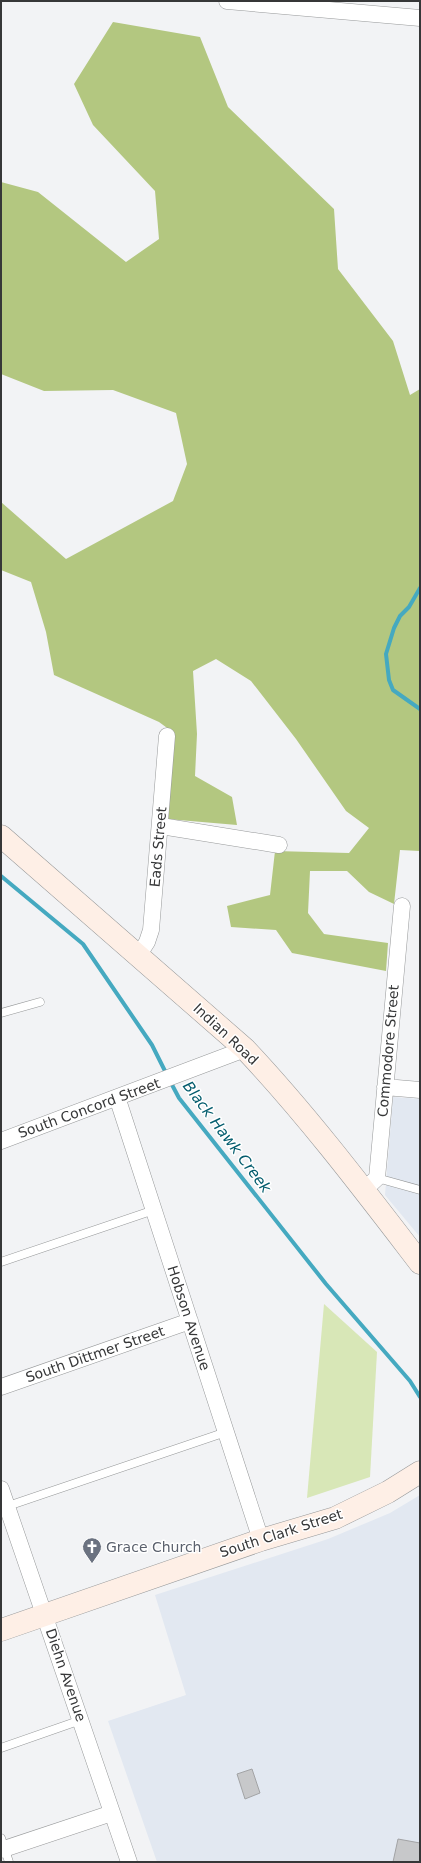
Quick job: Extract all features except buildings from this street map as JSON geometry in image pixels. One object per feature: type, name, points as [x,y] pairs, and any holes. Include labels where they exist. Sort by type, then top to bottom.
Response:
[{"type":"street","points":[[227,1],[324,5],[420,18]]},
{"type":"street","name":"Eads Street","points":[[138,956],[147,942],[151,930],[167,736]]},
{"type":"street","points":[[160,826],[279,845]]},
{"type":"street","name":"Indian Road","points":[[1,836],[245,1049],[370,1184],[420,1262]]},
{"type":"street","name":"Commodore Street","points":[[370,1184],[385,1087],[402,906]]},
{"type":"street","name":"South Concord Street","points":[[1,1140],[245,1049]]},
{"type":"street","points":[[385,1087],[420,1090]]},
{"type":"street","name":"Hobson Avenue","points":[[117,1097],[261,1540]]},
{"type":"street","name":"South Dittmer Street","points":[[1,1387],[190,1321]]},
{"type":"street","name":"South Clark Street","points":[[1,1630],[261,1540],[335,1518],[388,1492],[420,1472]]},
{"type":"street","name":"Diehn Avenue","points":[[1,1489],[4,1507],[45,1614],[129,1862]]},
{"type":"street","points":[[4,1850],[112,1813]]},
{"type":"lane","points":[[1,1013],[40,1002]]},
{"type":"lane","points":[[370,1184],[420,1190]]},
{"type":"lane","points":[[1,1262],[154,1210]]},
{"type":"lane","points":[[4,1507],[226,1432]]},
{"type":"lane","points":[[1,1748],[81,1720]]},
{"type":"shaded area","points":[[393,1097],[420,1099],[420,1237],[385,1195]]},
{"type":"shaded area","points":[[420,1495],[420,1862],[157,1862],[108,1721],[186,1695],[155,1595],[328,1539],[390,1513]]},
{"type":"green space","points":[[113,22],[200,37],[228,107],[334,209],[338,269],[393,341],[410,395],[420,389],[420,851],[400,850],[394,904],[369,892],[347,871],[310,871],[308,913],[324,934],[388,943],[386,971],[292,953],[276,930],[231,927],[227,906],[270,895],[275,851],[349,853],[369,828],[346,811],[296,739],[251,681],[216,659],[193,671],[197,734],[195,776],[232,797],[237,825],[167,819],[174,733],[159,722],[54,675],[46,632],[31,582],[1,570],[1,502],[66,559],[173,501],[187,464],[176,413],[113,390],[44,391],[1,374],[1,182],[38,192],[126,262],[159,239],[155,191],[93,125],[74,84]]},
{"type":"green space","points":[[324,1304],[377,1352],[370,1477],[307,1498]]},
{"type":"waterway","name":"Black Hawk Creek","points":[[420,588],[409,607],[400,616],[394,628],[386,654],[389,680],[393,690],[420,709]]},
{"type":"waterway","name":"Black Hawk Creek","points":[[1,876],[83,944],[152,1045],[167,1075]]},
{"type":"waterway","name":"Black Hawk Creek","points":[[170,1081],[179,1098],[326,1284],[410,1381],[420,1397]]},
{"type":"place","name":"Grace Church","points":[[92,1564]]}]
